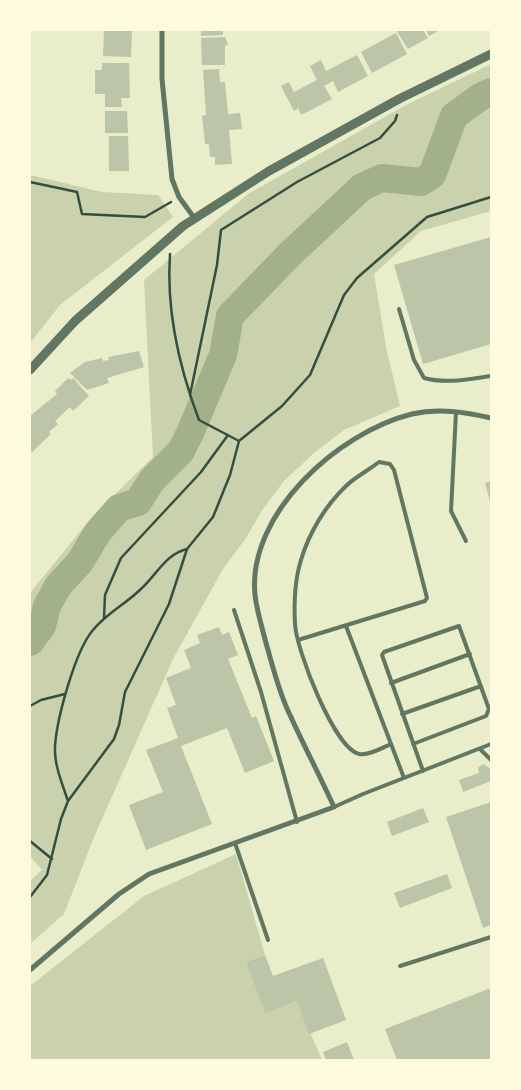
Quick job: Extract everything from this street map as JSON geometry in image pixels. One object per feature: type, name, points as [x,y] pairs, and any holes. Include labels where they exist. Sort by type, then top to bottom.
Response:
[{"type":"street","points":[[162,30],[162,79],[171,170],[179,197],[195,219]]},
{"type":"street","points":[[30,370],[75,321],[177,230],[269,171],[400,99],[491,54]]},
{"type":"street","points":[[30,970],[134,883],[161,869],[334,808],[290,715],[277,680],[256,605],[254,580],[259,554],[269,529],[290,497],[310,474],[343,445],[363,433],[392,420],[425,412],[456,412],[491,418]]},
{"type":"lane","points":[[399,309],[414,360],[424,378],[434,381],[453,381],[491,376]]},
{"type":"lane","points":[[456,412],[451,511],[466,542]]},
{"type":"lane","points":[[298,640],[424,601],[427,598],[394,470],[390,464],[384,461],[379,462],[347,485],[329,504],[310,537],[300,562],[294,626],[298,640],[316,695],[340,737],[352,751],[363,755],[391,744]]},
{"type":"lane","points":[[234,610],[261,692],[297,822]]},
{"type":"lane","points":[[346,626],[404,778]]},
{"type":"lane","points":[[412,744],[486,716],[488,709],[470,654],[461,629],[455,626],[384,652],[382,655],[412,744],[423,771]]},
{"type":"lane","points":[[391,683],[470,654]]},
{"type":"lane","points":[[402,714],[481,686]]},
{"type":"lane","points":[[334,808],[404,778],[481,750],[491,744]]},
{"type":"lane","points":[[481,750],[491,760]]},
{"type":"lane","points":[[235,843],[268,940]]},
{"type":"lane","points":[[400,966],[491,936]]},
{"type":"path","points":[[190,395],[217,265],[222,230],[297,182],[380,138],[395,121]]},
{"type":"path","points":[[30,182],[77,192],[82,214],[145,217],[179,197]]},
{"type":"path","points":[[30,897],[47,875],[61,819],[68,801],[114,740],[126,692],[131,680],[169,604],[187,549],[213,517],[230,475],[239,441],[282,406],[306,380],[318,360],[344,295],[357,278],[427,217],[491,197]]},
{"type":"path","points":[[175,247],[170,254],[171,318],[190,395],[199,420],[239,441]]},
{"type":"path","points":[[104,618],[105,595],[121,558],[201,472],[228,435]]},
{"type":"path","points":[[68,801],[58,771],[55,746],[65,694],[91,632],[104,618],[144,587],[176,552],[187,549]]},
{"type":"path","points":[[30,706],[41,700],[65,694]]},
{"type":"path","points":[[30,841],[52,859]]},
{"type":"green space","points":[[491,64],[491,211],[421,231],[374,274],[386,347],[400,406],[344,430],[314,453],[284,481],[263,509],[246,538],[223,569],[173,659],[94,837],[64,914],[30,944],[30,881],[42,870],[30,856],[30,593],[92,517],[153,457],[144,280],[248,194],[406,105]]},
{"type":"green space","points":[[30,175],[102,192],[158,195],[173,217],[60,305],[30,343]]},
{"type":"green space","points":[[236,854],[265,955],[246,962],[265,1012],[297,1001],[322,1060],[30,1060],[30,986],[144,896]]},
{"type":"building","points":[[104,30],[132,30],[131,57],[103,56]]},
{"type":"building","points":[[201,30],[223,30],[223,35],[201,36]]},
{"type":"building","points":[[396,30],[423,30],[428,38],[408,49]]},
{"type":"building","points":[[426,30],[440,30],[429,36]]},
{"type":"building","points":[[396,33],[407,54],[372,73],[361,52]]},
{"type":"building","points":[[225,37],[228,44],[225,46],[225,65],[202,65],[201,38]]},
{"type":"building","points":[[357,55],[368,76],[338,92],[333,81],[324,86],[332,99],[301,115],[298,108],[294,111],[281,86],[289,82],[294,92],[317,80],[310,66],[321,60],[326,71]]},
{"type":"building","points":[[102,63],[129,63],[130,98],[121,98],[122,107],[105,107],[105,94],[95,94],[95,70],[102,70]]},
{"type":"building","points":[[219,69],[220,82],[225,82],[228,114],[240,113],[242,129],[229,130],[232,164],[215,165],[215,157],[210,157],[209,144],[205,144],[202,116],[206,115],[203,70]]},
{"type":"building","points":[[105,111],[127,111],[128,133],[105,133]]},
{"type":"building","points":[[109,136],[128,136],[129,171],[109,171]]},
{"type":"building","points":[[491,237],[491,344],[423,364],[394,265]]},
{"type":"building","points":[[139,351],[144,367],[107,378],[109,383],[87,390],[70,373],[85,362],[102,358],[103,361],[109,360],[108,357]]},
{"type":"building","points":[[68,378],[71,380],[73,378],[89,396],[73,411],[70,407],[55,421],[58,424],[49,432],[51,434],[30,454],[30,416],[57,394],[55,391]]},
{"type":"building","points":[[491,481],[491,501],[490,501],[485,483]]},
{"type":"building","points":[[219,627],[222,635],[229,632],[238,655],[228,659],[252,718],[256,716],[274,761],[245,773],[227,728],[181,746],[212,824],[146,850],[129,805],[163,792],[146,750],[178,738],[167,708],[176,705],[166,678],[191,668],[184,650],[200,643],[197,635]]},
{"type":"building","points":[[483,764],[491,769],[491,781],[463,792],[459,780],[479,773],[478,768]]},
{"type":"building","points":[[491,802],[491,925],[483,928],[446,817]]},
{"type":"building","points":[[423,808],[429,822],[392,836],[387,822]]},
{"type":"building","points":[[447,874],[452,888],[400,908],[394,893]]},
{"type":"building","points":[[265,955],[273,976],[323,958],[346,1020],[309,1034],[297,1001],[265,1013],[246,962]]},
{"type":"building","points":[[491,988],[491,1060],[397,1060],[385,1029]]},
{"type":"building","points":[[347,1042],[354,1060],[326,1060],[323,1052]]},
{"type":"waterway","points":[[30,642],[42,626],[47,606],[58,586],[80,562],[98,532],[119,508],[138,502],[152,480],[181,451],[223,355],[230,316],[290,254],[362,187],[382,178],[421,182],[432,175],[454,116],[480,97],[491,92]]}]
